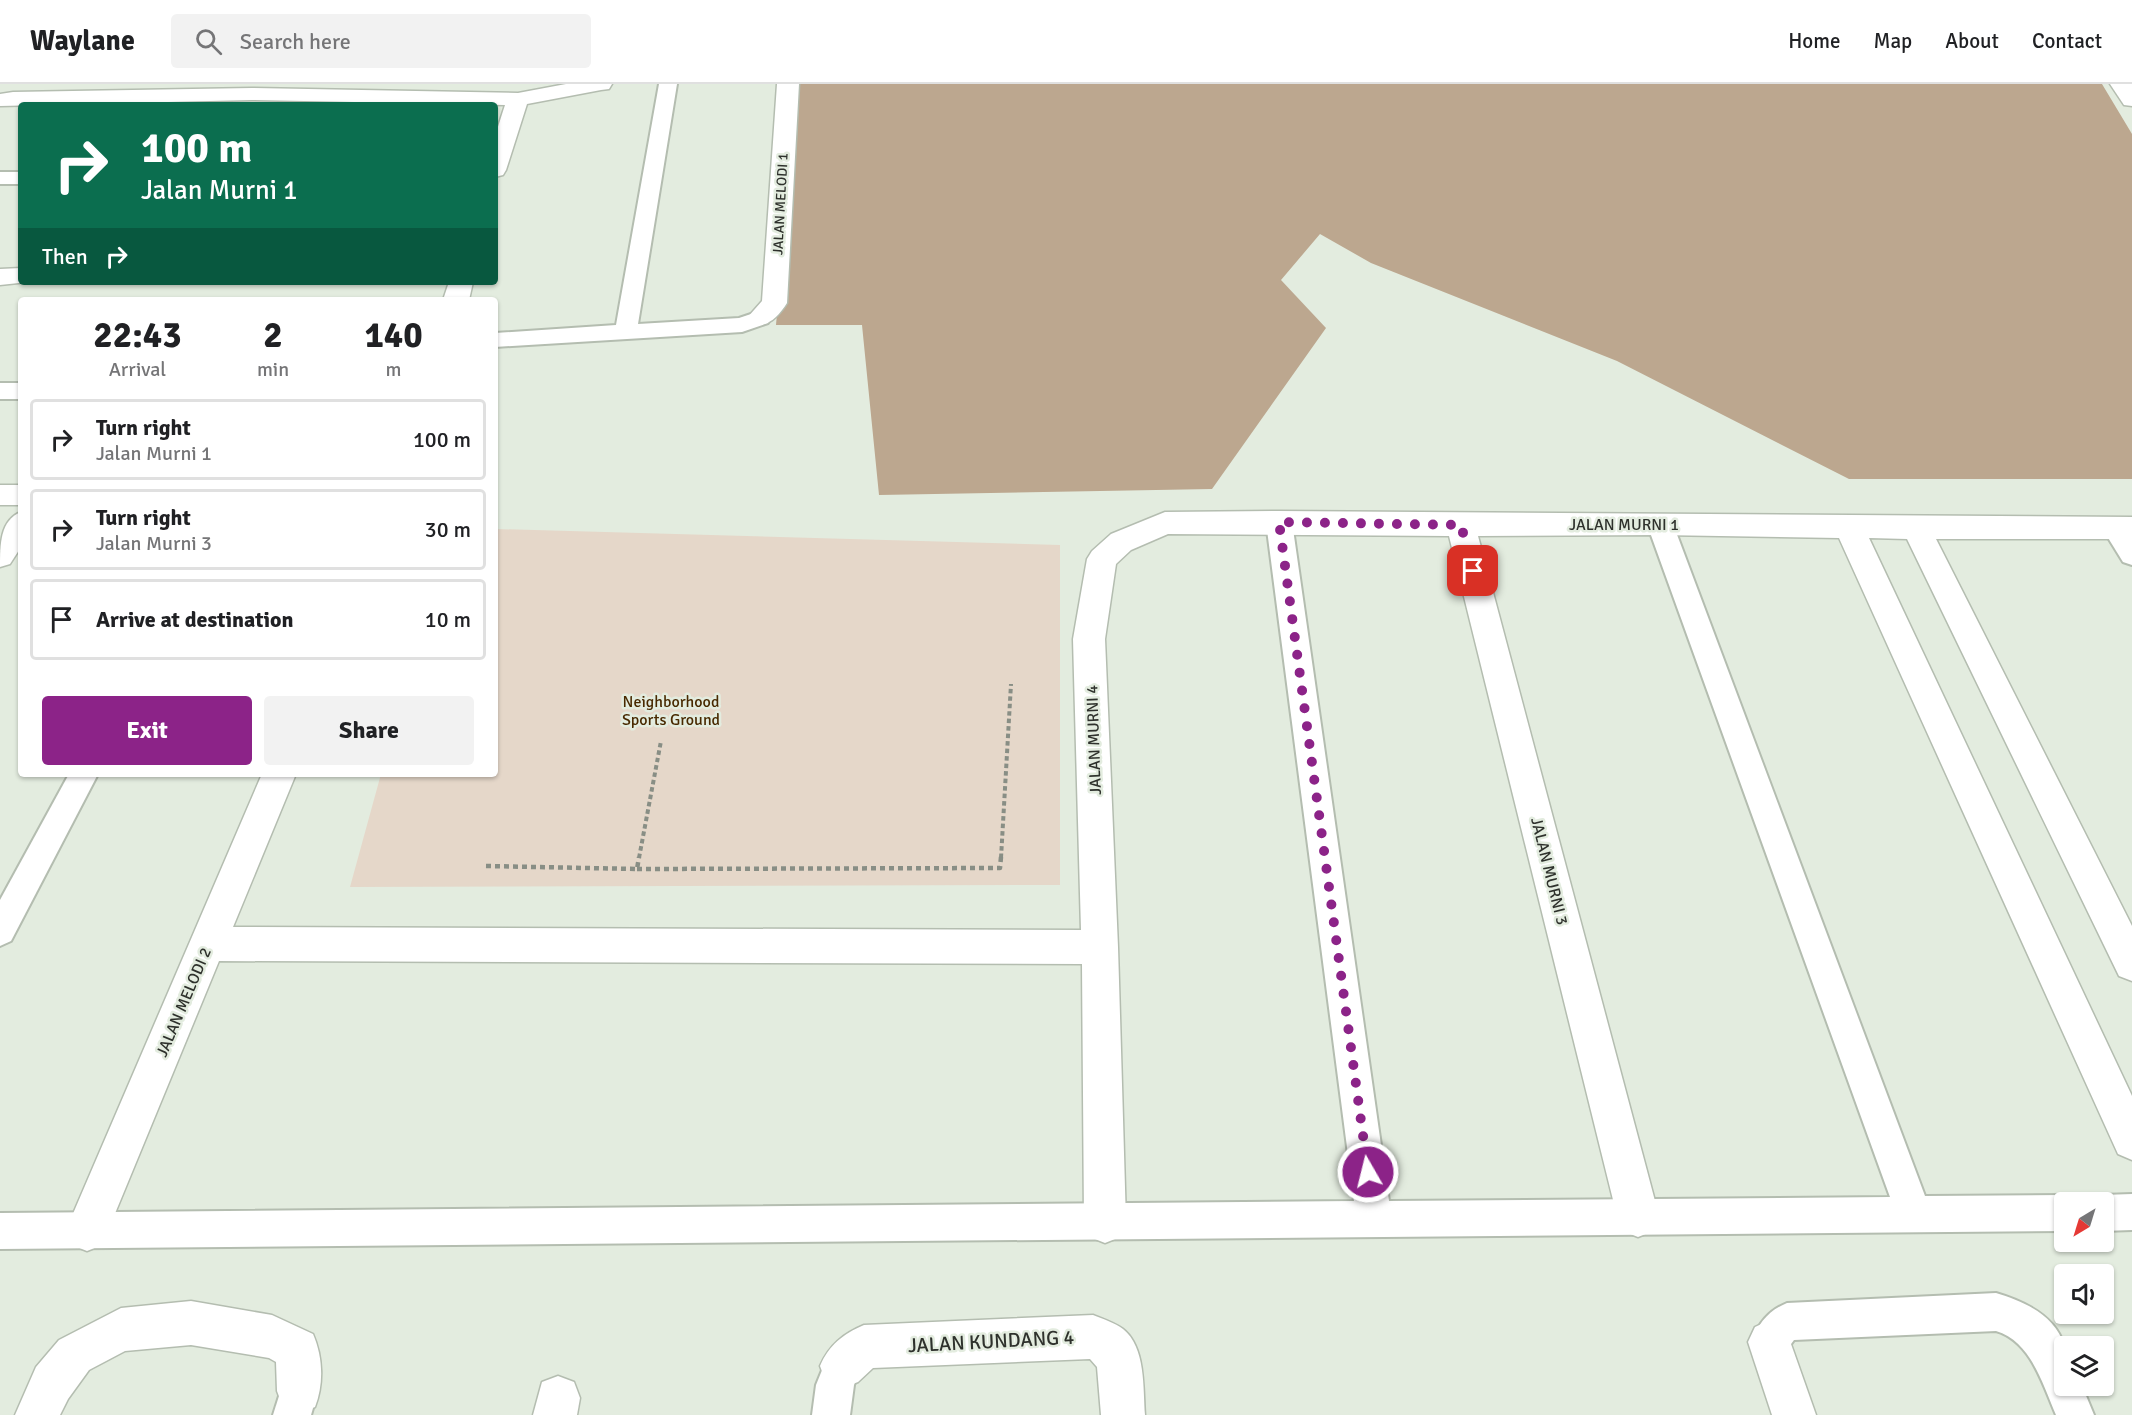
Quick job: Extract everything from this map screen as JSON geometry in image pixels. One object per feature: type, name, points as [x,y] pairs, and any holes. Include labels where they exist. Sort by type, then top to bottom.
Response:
[{"type":"street","points":[[0,100],[259,89],[518,99],[602,84]]},
{"type":"street","name":"JALAN MELODI 1","points":[[760,318],[774,303],[788,84]]},
{"type":"street","points":[[2121,84],[2132,100]]},
{"type":"street","points":[[498,161],[518,99]]},
{"type":"street","points":[[0,277],[18,276]]},
{"type":"street","points":[[0,495],[18,495]]},
{"type":"street","name":"JALAN MURNI 1","points":[[1121,542],[1165,523],[2124,528]]},
{"type":"street","name":"JALAN MURNI 3","points":[[1461,525],[1638,1216]]},
{"type":"street","points":[[1849,527],[2132,1140]]},
{"type":"street","points":[[0,556],[18,528]]},
{"type":"street","points":[[1916,528],[2132,964]]},
{"type":"street","name":"JALAN MURNI 4","points":[[1106,1222],[1100,947],[1089,639],[1102,559],[1121,542]]},
{"type":"street","name":"JALAN MELODI 2","points":[[87,1230],[278,777]]},
{"type":"street","points":[[207,944],[1100,947]]},
{"type":"street","points":[[37,1415],[51,1383],[75,1354],[121,1330],[191,1323],[272,1337],[298,1349],[295,1403]]},
{"type":"street","name":"JALAN KUNDANG 4","points":[[842,1366],[864,1347],[1093,1337],[1109,1345],[1119,1361],[1123,1415]]},
{"type":"street","points":[[1770,1342],[1794,1415]]},
{"type":"lane","points":[[626,332],[668,84]]},
{"type":"lane","points":[[0,178],[18,178]]},
{"type":"lane","points":[[498,340],[742,325],[760,318]]},
{"type":"lane","points":[[0,391],[18,391]]},
{"type":"lane","points":[[1279,522],[1374,1219]]},
{"type":"lane","points":[[1660,524],[1914,1214]]},
{"type":"lane","points":[[2124,528],[2132,555]]},
{"type":"lane","points":[[0,931],[82,777]]},
{"type":"lane","points":[[2114,1213],[2132,1212]]},
{"type":"lane","points":[[0,1231],[2054,1213]]},
{"type":"lane","points":[[1770,1342],[1787,1322],[1996,1312],[2018,1320],[2042,1342],[2075,1415]]},
{"type":"lane","points":[[831,1415],[835,1385],[842,1366]]},
{"type":"path","points":[[486,866],[637,869],[1000,868],[1011,684]]},
{"type":"path","points":[[637,869],[661,741]]},
{"type":"green space","name":"Neighborhood Sports Ground","points":[[498,529],[1060,545],[1060,885],[350,887],[380,777],[498,777]]},
{"type":"shaded area","points":[[797,84],[2102,84],[2132,134],[2132,479],[1849,479],[1617,361],[1371,263],[1320,234],[1281,280],[1326,328],[1212,489],[879,495],[862,325],[776,325]]},
{"type":"route","points":[[1368,1172],[1279,522],[1461,525],[1473,571]]}]
